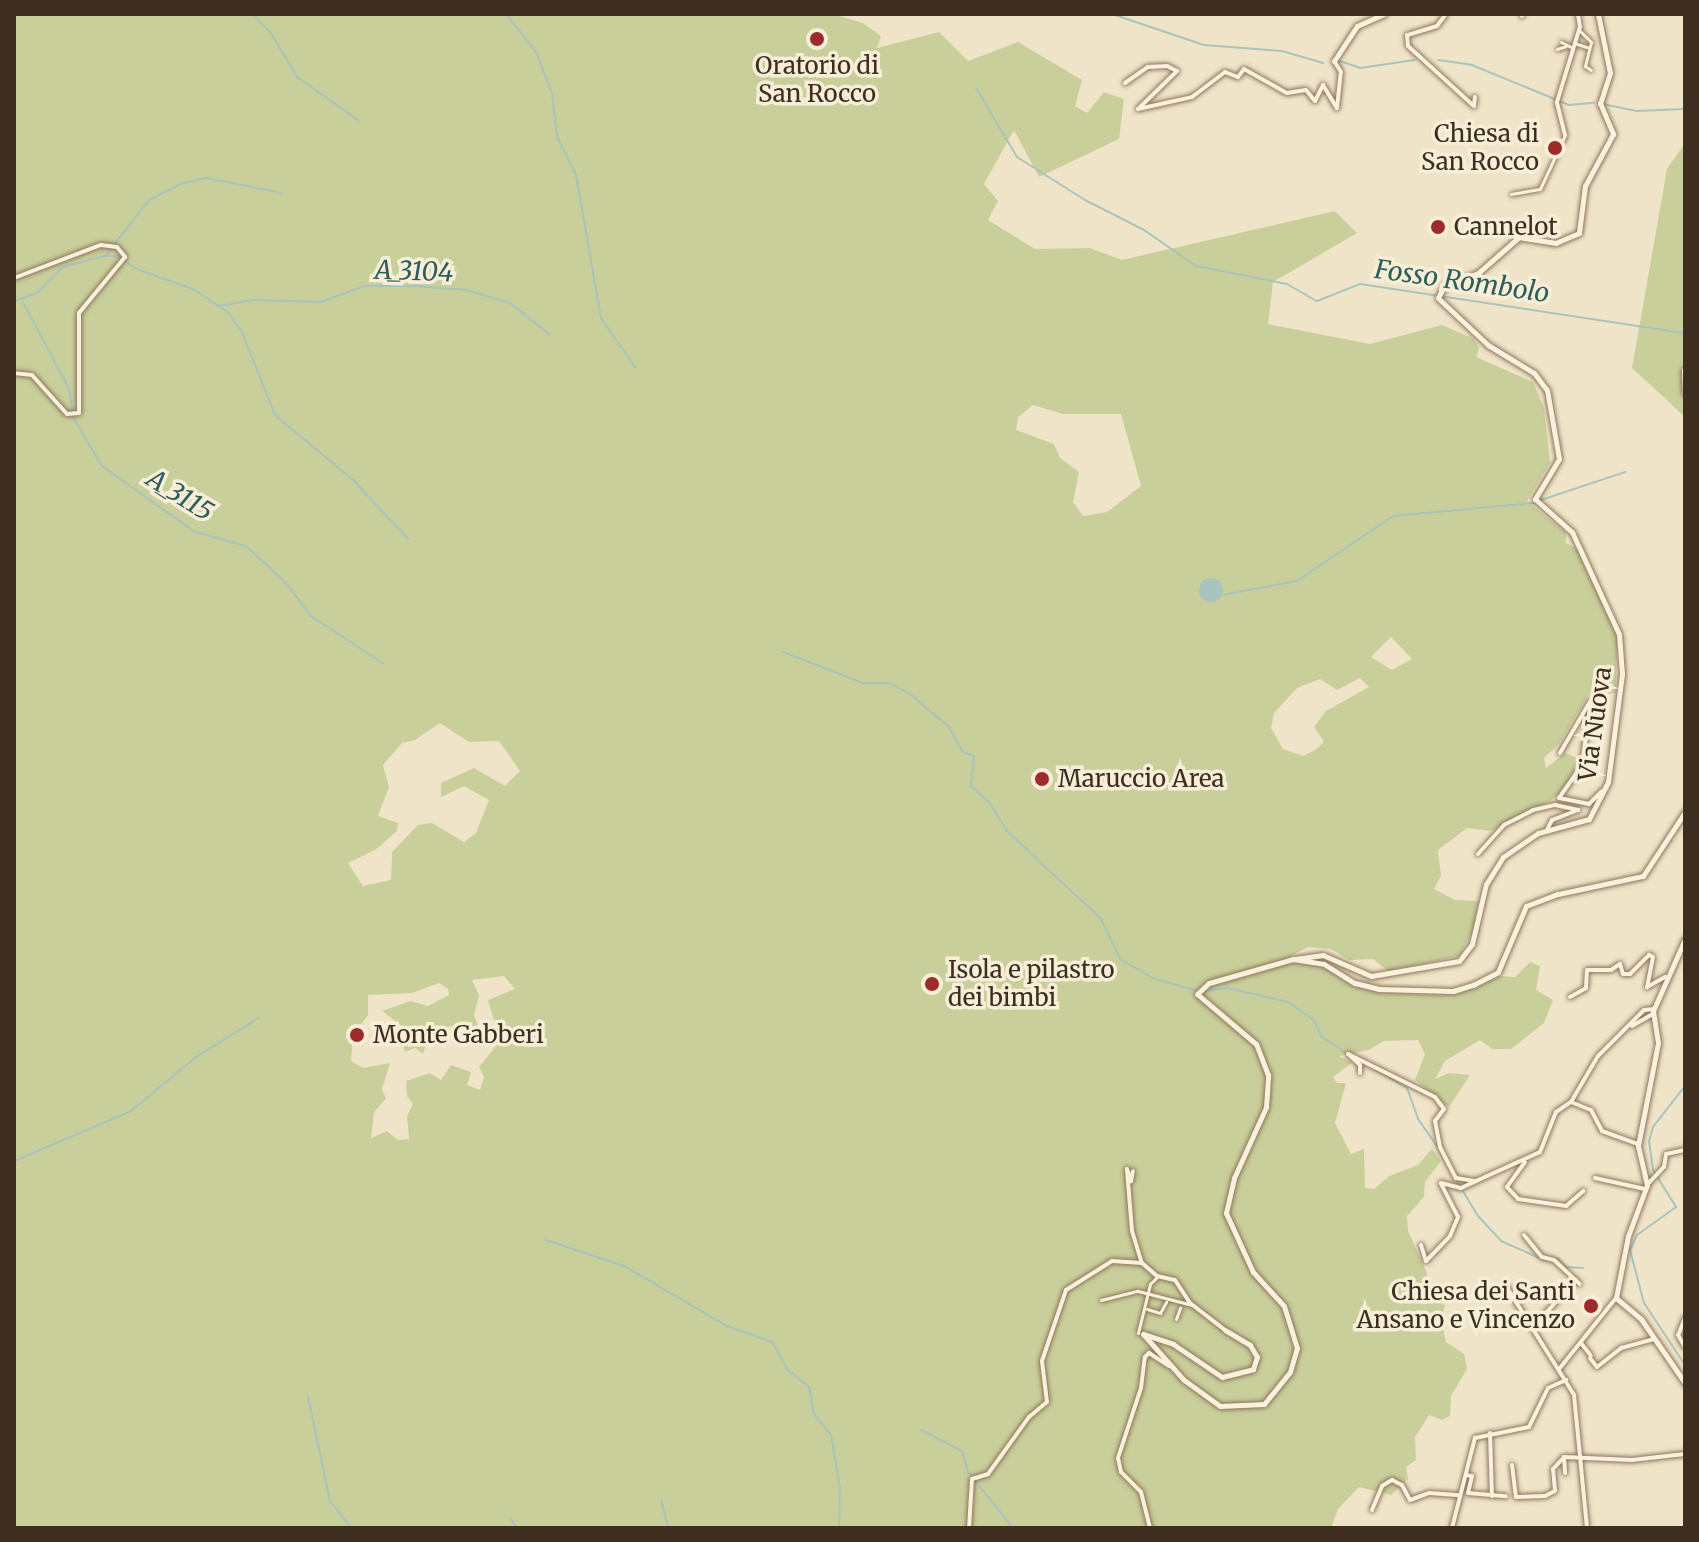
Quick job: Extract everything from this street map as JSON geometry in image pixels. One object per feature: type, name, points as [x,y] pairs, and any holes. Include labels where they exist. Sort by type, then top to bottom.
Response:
[{"type":"street","points":[[1125,83],[1148,67],[1167,66],[1177,71],[1138,109],[1192,97],[1225,72],[1238,77],[1244,69],[1287,93],[1306,90],[1315,101],[1323,85],[1337,108],[1341,72],[1334,61],[1357,26],[1384,14]]},
{"type":"street","points":[[1446,14],[1437,26],[1407,35],[1408,46],[1474,106],[1475,97]]},
{"type":"street","points":[[1578,14],[1580,27],[1590,48],[1585,66],[1591,70]]},
{"type":"street","name":"Via Nuova","points":[[1293,959],[1323,955],[1371,976],[1459,961],[1472,944],[1486,884],[1503,857],[1520,842],[1547,830],[1589,819],[1608,782],[1622,674],[1619,634],[1572,532],[1535,499],[1559,459],[1547,390],[1534,373],[1488,345],[1438,298],[1444,286],[1478,273],[1519,237],[1556,243],[1579,233],[1585,186],[1613,134],[1600,103],[1610,73],[1598,14]]},
{"type":"street","points":[[1511,194],[1540,189],[1564,144],[1565,135],[1557,102],[1580,27]]},
{"type":"street","points":[[1561,42],[1566,46]]},
{"type":"street","points":[[1557,49],[1574,45],[1590,48]]},
{"type":"street","points":[[1556,138],[1564,144]]},
{"type":"street","points":[[14,278],[101,245],[117,247],[125,257],[79,313],[79,413],[67,414],[32,375],[14,373]]},
{"type":"street","points":[[1684,370],[1685,394]]},
{"type":"street","points":[[1560,753],[1591,700],[1582,765],[1559,798],[1589,804],[1608,782]]},
{"type":"street","points":[[1478,854],[1504,825],[1533,810],[1555,805],[1578,810],[1552,820],[1547,830]]},
{"type":"street","points":[[1150,1528],[1141,1492],[1121,1472],[1118,1458],[1141,1388],[1145,1357],[1149,1353],[1169,1366],[1214,1404],[1255,1405],[1270,1401],[1282,1387],[1297,1348],[1284,1306],[1253,1272],[1226,1213],[1234,1178],[1266,1107],[1268,1075],[1256,1044],[1197,992],[1293,959],[1324,964],[1355,983],[1379,989],[1462,990],[1498,972],[1526,906],[1558,894],[1643,876],[1685,812]]},
{"type":"street","points":[[1646,1188],[1638,1142],[1658,1043],[1653,1012],[1665,977],[1685,939]]},
{"type":"street","points":[[1570,997],[1586,988],[1587,970],[1611,970],[1620,964],[1622,972],[1630,974],[1649,955],[1653,957],[1647,987],[1665,977]]},
{"type":"street","points":[[1421,1245],[1426,1261],[1450,1236],[1458,1217],[1441,1183],[1463,1188],[1540,1152],[1556,1112],[1571,1102],[1591,1066],[1628,1027],[1653,1012]]},
{"type":"street","points":[[1360,1073],[1358,1061],[1347,1055],[1435,1097],[1444,1109],[1435,1121],[1440,1147],[1456,1178],[1476,1181]]},
{"type":"street","points":[[1571,1102],[1591,1110],[1602,1131],[1635,1146],[1638,1142]]},
{"type":"street","points":[[1559,1369],[1616,1298],[1628,1236],[1646,1188],[1658,1174],[1668,1152],[1685,1150]]},
{"type":"street","points":[[1526,1160],[1507,1184],[1518,1199],[1566,1206],[1583,1191]]},
{"type":"street","points":[[1130,1170],[1132,1231],[1142,1263],[1158,1276],[1175,1280],[1195,1304],[1225,1330],[1250,1345],[1257,1357],[1253,1369],[1222,1377],[1173,1344],[1143,1334],[1169,1366]]},
{"type":"street","points":[[1595,1178],[1644,1184],[1646,1188]]},
{"type":"street","points":[[1524,1235],[1578,1282],[1532,1328]]},
{"type":"street","points":[[969,1528],[972,1479],[988,1474],[1029,1417],[1047,1402],[1042,1361],[1066,1290],[1112,1261],[1142,1263]]},
{"type":"street","points":[[1138,1333],[1147,1309],[1148,1295],[1158,1276]]},
{"type":"street","points":[[1506,1286],[1574,1395],[1587,1528]]},
{"type":"street","points":[[1101,1300],[1138,1291],[1185,1307],[1195,1304]]},
{"type":"street","points":[[1616,1298],[1657,1338],[1685,1383]]},
{"type":"street","points":[[1147,1309],[1160,1313],[1166,1302]]},
{"type":"street","points":[[1176,1319],[1185,1307]]},
{"type":"street","points":[[1685,1318],[1678,1335],[1685,1347]]},
{"type":"street","points":[[1581,1343],[1597,1367],[1621,1348],[1657,1338]]},
{"type":"street","points":[[1452,1528],[1475,1438],[1529,1427],[1548,1388],[1566,1380]]},
{"type":"street","points":[[1490,1433],[1492,1496]]},
{"type":"street","points":[[1564,1457],[1632,1460],[1685,1454]]},
{"type":"street","points":[[1512,1465],[1516,1497],[1553,1495],[1553,1469],[1564,1457]]},
{"type":"street","points":[[1564,1457],[1565,1473]]},
{"type":"street","points":[[1466,1475],[1472,1476],[1468,1493],[1506,1496]]},
{"type":"street","points":[[1372,1510],[1382,1486],[1392,1480],[1402,1485],[1410,1500],[1429,1493],[1460,1495]]},
{"type":"green space","points":[[14,14],[833,14],[863,23],[881,36],[877,48],[939,32],[968,61],[1018,42],[1082,80],[1075,106],[1087,113],[1104,92],[1124,99],[1119,139],[1039,177],[1014,130],[984,184],[998,201],[988,220],[1035,249],[1090,248],[1122,260],[1335,211],[1357,233],[1273,282],[1268,324],[1370,344],[1442,325],[1474,339],[1479,348],[1476,357],[1533,382],[1544,408],[1550,463],[1527,501],[1566,533],[1566,543],[1579,550],[1604,601],[1617,636],[1616,693],[1588,695],[1559,744],[1544,758],[1546,768],[1565,753],[1577,758],[1573,777],[1552,800],[1491,831],[1467,828],[1438,850],[1441,876],[1434,889],[1455,900],[1478,901],[1473,931],[1459,956],[1388,971],[1373,959],[1349,960],[1331,949],[1308,947],[1291,956],[1293,962],[1326,968],[1352,985],[1382,993],[1456,995],[1499,976],[1515,977],[1530,962],[1540,966],[1536,990],[1553,1000],[1544,1023],[1511,1049],[1492,1049],[1480,1040],[1445,1061],[1435,1079],[1449,1073],[1470,1075],[1449,1107],[1415,1080],[1425,1054],[1418,1040],[1384,1041],[1369,1050],[1339,1056],[1352,1063],[1333,1077],[1337,1083],[1346,1083],[1335,1123],[1351,1154],[1364,1149],[1365,1188],[1374,1189],[1389,1176],[1418,1165],[1432,1149],[1441,1161],[1425,1182],[1424,1197],[1407,1216],[1408,1231],[1427,1273],[1424,1296],[1445,1305],[1441,1320],[1446,1342],[1464,1354],[1467,1369],[1451,1396],[1450,1416],[1442,1420],[1429,1415],[1415,1437],[1416,1460],[1406,1467],[1408,1479],[1391,1495],[1359,1487],[1338,1509],[1331,1528],[14,1528]],"holes":[[[1033,405],[1063,414],[1121,414],[1141,486],[1107,512],[1083,516],[1073,502],[1079,472],[1060,458],[1054,444],[1016,430],[1018,417]],[[1391,637],[1412,659],[1392,670],[1371,657]],[[1360,678],[1369,687],[1326,711],[1314,727],[1324,742],[1315,750],[1303,756],[1283,749],[1271,728],[1274,713],[1297,688],[1320,679],[1337,690]],[[440,723],[469,742],[499,741],[520,771],[505,786],[474,768],[441,783],[441,797],[464,786],[489,800],[476,833],[464,842],[432,823],[418,825],[392,852],[391,880],[363,886],[348,863],[375,850],[397,831],[398,823],[378,816],[389,787],[383,765],[402,743],[415,740]],[[504,976],[515,989],[488,1000],[500,1041],[479,1067],[484,1077],[480,1090],[467,1085],[471,1072],[451,1065],[441,1080],[430,1073],[406,1081],[407,1096],[413,1104],[407,1116],[409,1139],[398,1140],[387,1131],[371,1138],[374,1112],[386,1099],[382,1089],[390,1063],[363,1068],[351,1061],[353,1035],[368,1015],[368,995],[412,993],[439,983],[448,989],[449,995],[428,1006],[411,1001],[382,1011],[407,1030],[400,1038],[405,1052],[415,1048],[423,1054],[426,1043],[446,1027],[464,1024],[471,1039],[478,1026],[474,1015],[479,995],[472,980]]]},
{"type":"green space","points":[[1685,143],[1685,417],[1632,368],[1667,169]]},
{"type":"water","points":[[1211,578],[1222,585],[1223,590],[1216,601],[1211,602],[1200,595],[1199,590],[1206,579]]},
{"type":"waterway","points":[[252,14],[271,33],[297,77],[358,120]]},
{"type":"waterway","points":[[506,14],[536,52],[552,93],[557,137],[576,175],[601,318],[635,367]]},
{"type":"waterway","points":[[1062,14],[1094,14]]},
{"type":"waterway","points":[[1112,14],[1204,45],[1282,51],[1323,63]]},
{"type":"waterway","points":[[1337,60],[1360,68],[1414,60]]},
{"type":"waterway","points":[[1438,60],[1472,65],[1569,105],[1594,103]]},
{"type":"waterway","name":"Fosso Rombolo","points":[[976,88],[1017,157],[1085,200],[1144,230],[1196,266],[1287,284],[1317,301],[1360,284],[1685,333]]},
{"type":"waterway","points":[[1603,104],[1636,111],[1685,109]]},
{"type":"waterway","points":[[105,256],[149,200],[180,184],[207,178],[282,193]]},
{"type":"waterway","points":[[14,301],[37,293],[63,267],[104,256],[118,256],[139,270],[193,289],[228,312],[242,332],[275,415],[353,480],[408,539]]},
{"type":"waterway","name":"A_3104","points":[[219,306],[252,300],[320,302],[365,286],[467,290],[510,303],[549,334]]},
{"type":"waterway","name":"A_3115","points":[[23,302],[69,389],[74,419],[102,466],[195,532],[246,546],[286,583],[311,616],[384,664]]},
{"type":"waterway","points":[[1541,500],[1625,472]]},
{"type":"waterway","points":[[1222,595],[1297,581],[1393,516],[1534,503]]},
{"type":"waterway","points":[[783,652],[863,683],[890,683],[910,694],[948,726],[963,752],[974,756],[971,786],[989,802],[1007,831],[1101,919],[1120,959],[1153,978],[1197,991]]},
{"type":"waterway","points":[[1204,991],[1227,988],[1288,1002],[1314,1020],[1322,1037],[1349,1055]]},
{"type":"waterway","points":[[14,1161],[131,1111],[196,1057],[259,1018]]},
{"type":"waterway","points":[[1375,1070],[1407,1088],[1418,1119],[1438,1148]]},
{"type":"waterway","points":[[1685,1086],[1653,1127],[1649,1141],[1653,1170],[1676,1207],[1637,1235],[1630,1250],[1644,1303],[1685,1365]]},
{"type":"waterway","points":[[1449,1168],[1478,1216],[1501,1241],[1544,1260],[1558,1258],[1566,1267],[1583,1268]]},
{"type":"waterway","points":[[546,1240],[626,1267],[727,1326],[772,1342],[788,1370],[809,1387],[814,1414],[831,1435],[840,1488],[839,1528]]},
{"type":"waterway","points":[[308,1396],[330,1501],[351,1528]]},
{"type":"waterway","points":[[921,1430],[962,1451],[968,1472],[1013,1528]]},
{"type":"waterway","points":[[661,1499],[668,1528]]},
{"type":"waterway","points":[[511,1519],[517,1528]]},
{"type":"place","name":"Oratorio di San Rocco","points":[[817,39]]},
{"type":"place","name":"Chiesa di San Rocco","points":[[1555,148]]},
{"type":"place","name":"Cannelot","points":[[1438,227]]},
{"type":"place","name":"Maruccio Area","points":[[1042,779]]},
{"type":"place","name":"Isola e pilastro dei bimbi","points":[[932,984]]},
{"type":"place","name":"Monte Gabberi","points":[[357,1035]]},
{"type":"place","name":"Chiesa dei Santi Ansano e Vincenzo","points":[[1591,1306]]}]
